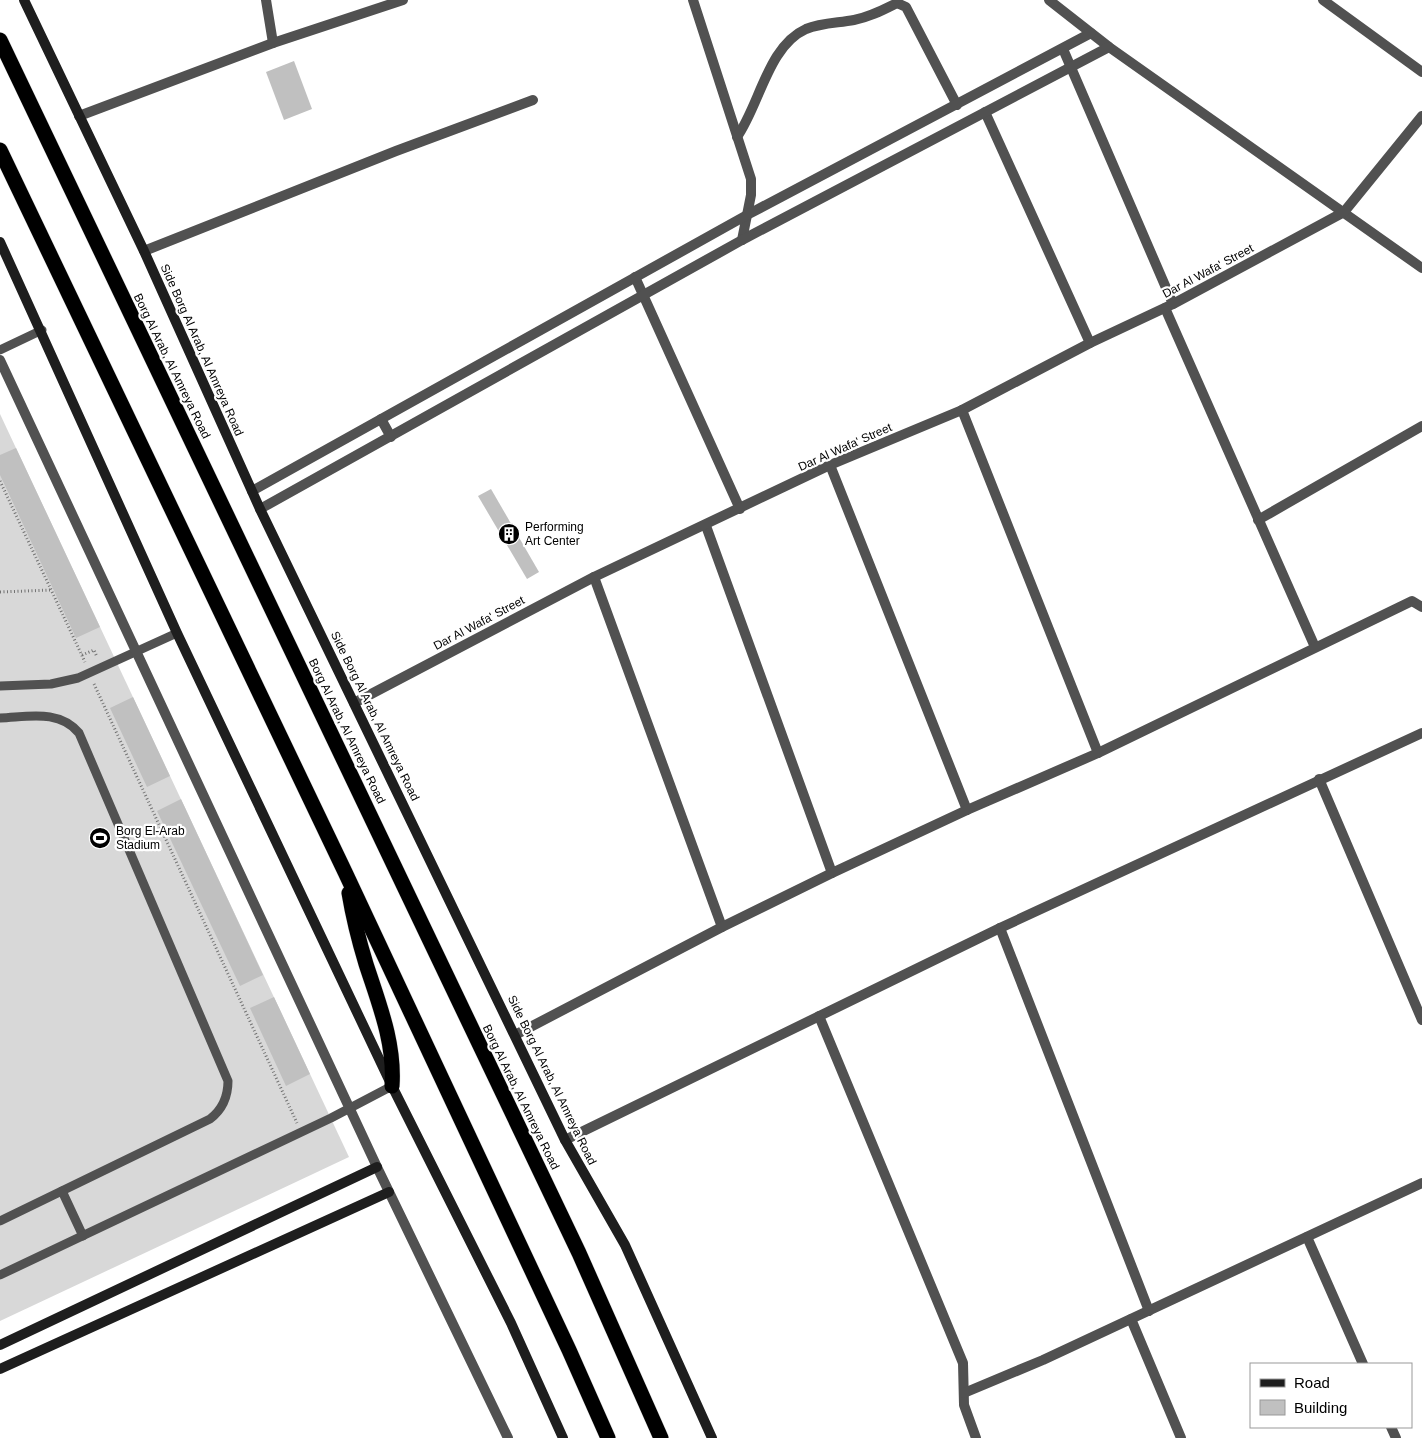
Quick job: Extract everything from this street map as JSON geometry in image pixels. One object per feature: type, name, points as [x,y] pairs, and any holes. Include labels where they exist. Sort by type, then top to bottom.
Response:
[{"type":"highway","name":"Borg Al Arab, Al Amreya Road","points":[[0,40],[579,1253],[660,1438]]},
{"type":"highway","points":[[0,150],[345,872],[569,1350],[608,1438]]},
{"type":"highway","points":[[345,872],[360,944],[390,1038],[393,1062],[392,1086]]},
{"type":"street","name":"Side Borg Al Arab, Al Amreya Road","points":[[24,0],[144,251],[260,509],[565,1140],[625,1245],[712,1438]]},
{"type":"street","points":[[266,0],[273,43]]},
{"type":"street","points":[[80,116],[273,43],[403,0]]},
{"type":"street","points":[[693,0],[751,179],[742,240]]},
{"type":"street","points":[[1050,0],[1109,47],[1422,268]]},
{"type":"street","points":[[1323,0],[1422,72]]},
{"type":"street","points":[[738,137],[753,111],[768,70],[780,52],[794,37],[817,26],[871,16],[897,3],[906,7],[957,105]]},
{"type":"street","points":[[252,491],[747,215],[1091,33]]},
{"type":"street","points":[[260,509],[742,240],[1109,47]]},
{"type":"street","points":[[1063,49],[1073,66],[1169,306],[1258,520],[1315,647]]},
{"type":"street","points":[[144,251],[387,154],[533,100]]},
{"type":"street","points":[[986,112],[1090,343]]},
{"type":"street","points":[[1344,212],[1422,116]]},
{"type":"street","name":"Dar Al Wafa' Street","points":[[354,703],[594,577],[706,526],[830,465],[962,410],[1090,343],[1169,306],[1344,212]]},
{"type":"street","points":[[0,242],[42,330],[177,633],[392,1086],[511,1323],[564,1438]]},
{"type":"street","points":[[635,277],[740,509]]},
{"type":"street","points":[[0,360],[377,1168],[508,1438]]},
{"type":"street","points":[[962,410],[1098,753]]},
{"type":"street","points":[[381,419],[391,437]]},
{"type":"street","points":[[1258,520],[1422,426]]},
{"type":"street","points":[[830,465],[968,810]]},
{"type":"street","points":[[706,526],[832,874]]},
{"type":"street","points":[[594,577],[722,927]]},
{"type":"street","points":[[515,1035],[722,927],[832,874],[968,810],[1098,753],[1412,601],[1422,607]]},
{"type":"street","points":[[565,1140],[1000,928],[1422,733]]},
{"type":"street","points":[[1319,780],[1422,1020]]},
{"type":"street","points":[[1000,928],[1149,1311]]},
{"type":"street","points":[[819,1016],[963,1363],[964,1405],[967,1419],[976,1438]]},
{"type":"street","points":[[0,1345],[377,1168]]},
{"type":"street","points":[[964,1394],[1149,1311],[1422,1184]]},
{"type":"street","points":[[0,1369],[389,1192]]},
{"type":"street","points":[[1307,1237],[1363,1363]]},
{"type":"street","points":[[1131,1319],[1181,1438]]},
{"type":"lane","points":[[0,350],[42,330]]},
{"type":"lane","points":[[0,686],[51,684],[90,674],[177,633]]},
{"type":"lane","points":[[0,718],[54,716],[67,721],[79,733],[228,1080],[226,1098],[217,1114],[210,1119],[0,1221]]},
{"type":"lane","points":[[0,1275],[350,1109],[392,1086]]},
{"type":"lane","points":[[62,1191],[83,1236]]},
{"type":"path","points":[[0,481],[302,1132]]},
{"type":"path","points":[[0,592],[51,590]]},
{"type":"shaded area","name":"Borg El-Arab Stadium","points":[[0,414],[349,1157],[0,1321]]},
{"type":"building","points":[[294,61],[312,109],[284,120],[266,72]]},
{"type":"building","points":[[16,448],[100,627],[76,638],[0,475],[0,455]]},
{"type":"building","name":"Performing Art Center","points":[[491,489],[539,572],[527,579],[478,496]]},
{"type":"building","points":[[133,697],[170,776],[147,787],[110,708]]},
{"type":"building","points":[[181,799],[263,975],[240,986],[157,811]]},
{"type":"building","points":[[274,997],[310,1074],[286,1086],[250,1008]]},
{"type":"place","name":"Performing Art Center","points":[[509,534]]},
{"type":"place","name":"Borg El-Arab Stadium","points":[[100,838]]}]
